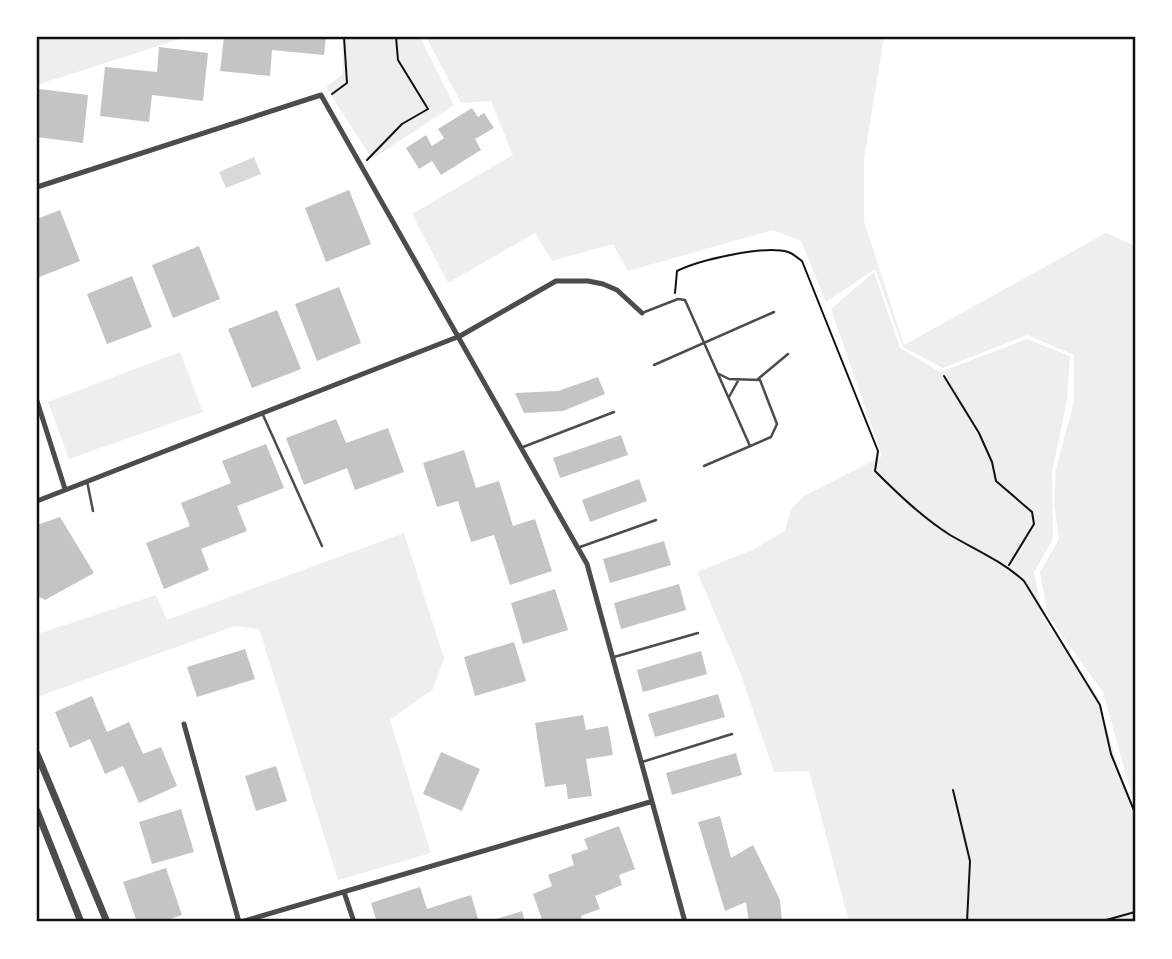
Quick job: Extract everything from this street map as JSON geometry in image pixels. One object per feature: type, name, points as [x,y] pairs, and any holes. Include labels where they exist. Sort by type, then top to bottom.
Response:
[{"type":"street","points":[[37,187],[321,95],[587,564],[639,763],[685,922],[693,922]]},
{"type":"street","points":[[37,500],[460,336],[556,281],[603,284],[617,290],[642,313]]},
{"type":"street","points":[[37,401],[65,489]]},
{"type":"street","points":[[184,724],[240,922],[650,802]]},
{"type":"street","points":[[37,754],[107,922]]},
{"type":"street","points":[[37,811],[81,922]]},
{"type":"street","points":[[344,892],[354,922]]},
{"type":"lane","points":[[642,313],[674,300],[685,300],[750,446]]},
{"type":"lane","points":[[654,365],[774,312]]},
{"type":"lane","points":[[718,373],[729,379],[758,379],[788,354]]},
{"type":"lane","points":[[729,397],[740,379]]},
{"type":"lane","points":[[704,466],[771,437],[777,424],[762,383],[758,379]]},
{"type":"lane","points":[[522,447],[614,412]]},
{"type":"lane","points":[[262,413],[322,546]]},
{"type":"lane","points":[[87,481],[93,512]]},
{"type":"lane","points":[[578,548],[656,520]]},
{"type":"lane","points":[[611,658],[698,633]]},
{"type":"lane","points":[[639,763],[732,734]]},
{"type":"path","points":[[324,100],[347,83],[344,37]]},
{"type":"path","points":[[363,166],[377,146],[402,124],[428,109],[398,60],[396,37]]},
{"type":"path","points":[[674,300],[677,271],[699,260],[768,251],[788,252],[802,261],[878,451],[875,471],[905,501],[949,534],[1008,566],[1024,581],[1100,705],[1111,754],[1135,813]]},
{"type":"path","points":[[944,376],[979,433],[992,462],[996,481],[1032,512],[1034,524],[1008,566]]},
{"type":"path","points":[[953,790],[970,861],[967,922]]},
{"type":"path","points":[[1098,922],[1135,912]]},
{"type":"shaded area","points":[[37,37],[186,37],[37,85]]},
{"type":"shaded area","points":[[342,37],[420,37],[454,105],[372,159],[326,87],[343,74]]},
{"type":"shaded area","points":[[426,37],[884,37],[864,159],[864,221],[904,345],[1106,233],[1135,246],[1135,807],[1103,692],[1048,616],[1040,572],[1059,539],[1054,504],[1056,469],[1074,401],[1074,355],[1027,335],[943,368],[903,347],[875,269],[826,302],[801,241],[773,230],[628,271],[613,244],[552,261],[535,233],[448,283],[412,214],[513,155],[491,101],[461,103]]},
{"type":"shaded area","points":[[254,157],[261,174],[226,188],[219,172]]},
{"type":"shaded area","points":[[874,272],[900,348],[940,372],[1027,339],[1070,356],[1067,400],[1052,472],[1053,539],[1034,572],[1043,618],[1097,696],[1135,823],[1135,922],[849,922],[809,771],[774,772],[739,670],[697,572],[752,550],[785,531],[791,509],[804,496],[882,456],[831,309]]},
{"type":"shaded area","points":[[180,352],[203,412],[69,459],[48,402]]},
{"type":"shaded area","points":[[404,533],[444,658],[433,689],[390,720],[431,853],[338,880],[259,629],[235,626],[37,697],[37,634],[156,595],[167,620]]},
{"type":"building","points":[[224,37],[326,37],[324,55],[272,50],[270,76],[220,71]]},
{"type":"building","points":[[159,47],[208,53],[203,101],[152,95],[149,122],[100,116],[105,67],[157,72]]},
{"type":"building","points":[[39,89],[88,95],[83,143],[37,137]]},
{"type":"building","points":[[472,108],[478,117],[484,113],[494,128],[475,139],[481,150],[441,175],[432,161],[419,169],[406,148],[426,135],[432,146],[444,138],[438,129]]},
{"type":"building","points":[[349,190],[371,244],[326,262],[305,208]]},
{"type":"building","points":[[60,210],[80,261],[37,278],[37,219]]},
{"type":"building","points":[[199,246],[220,299],[173,318],[152,265]]},
{"type":"building","points":[[132,276],[152,327],[107,344],[87,294]]},
{"type":"building","points":[[339,287],[361,343],[317,361],[295,304]]},
{"type":"building","points":[[277,310],[301,369],[252,388],[228,329]]},
{"type":"building","points":[[598,377],[605,394],[563,411],[524,413],[515,393],[558,391]]},
{"type":"building","points":[[336,419],[346,443],[388,428],[404,472],[355,490],[347,468],[304,485],[286,438]]},
{"type":"building","points":[[621,435],[628,455],[560,478],[553,458]]},
{"type":"building","points":[[266,444],[284,488],[237,506],[247,531],[201,549],[209,570],[164,589],[146,543],[190,526],[181,503],[231,483],[222,461]]},
{"type":"building","points":[[464,450],[476,488],[499,481],[513,526],[535,519],[552,571],[510,585],[494,535],[471,542],[458,501],[437,507],[423,463]]},
{"type":"building","points":[[639,479],[647,501],[590,522],[582,500]]},
{"type":"building","points":[[60,517],[94,573],[45,600],[37,596],[37,525]]},
{"type":"building","points":[[664,541],[671,565],[610,583],[603,559]]},
{"type":"building","points":[[679,584],[686,610],[621,629],[614,603]]},
{"type":"building","points":[[555,589],[568,630],[523,644],[511,603]]},
{"type":"building","points":[[514,642],[526,681],[475,696],[464,657]]},
{"type":"building","points":[[245,649],[255,679],[197,697],[187,667]]},
{"type":"building","points":[[701,651],[707,674],[643,692],[637,670]]},
{"type":"building","points":[[718,694],[725,717],[655,737],[648,714]]},
{"type":"building","points":[[92,696],[107,732],[129,722],[143,754],[161,747],[177,786],[139,803],[123,766],[105,774],[90,739],[70,748],[55,712]]},
{"type":"building","points":[[583,715],[586,730],[608,726],[613,755],[586,759],[592,796],[568,799],[566,784],[545,787],[535,723]]},
{"type":"building","points":[[441,752],[480,769],[462,811],[423,794]]},
{"type":"building","points":[[736,753],[742,775],[672,795],[666,773]]},
{"type":"building","points":[[276,766],[287,801],[256,811],[245,776]]},
{"type":"building","points":[[181,809],[194,852],[152,864],[139,822]]},
{"type":"building","points":[[720,816],[731,858],[753,845],[780,900],[782,922],[749,922],[746,902],[725,911],[698,822]]},
{"type":"building","points":[[619,826],[635,869],[619,875],[622,885],[595,896],[600,909],[581,916],[583,922],[543,922],[533,894],[552,886],[548,875],[574,865],[571,855],[588,849],[584,839]]},
{"type":"building","points":[[166,868],[182,915],[161,922],[137,922],[123,882]]},
{"type":"building","points":[[420,887],[427,909],[471,895],[479,922],[377,922],[371,903]]},
{"type":"building","points":[[522,911],[525,922],[487,922]]}]
